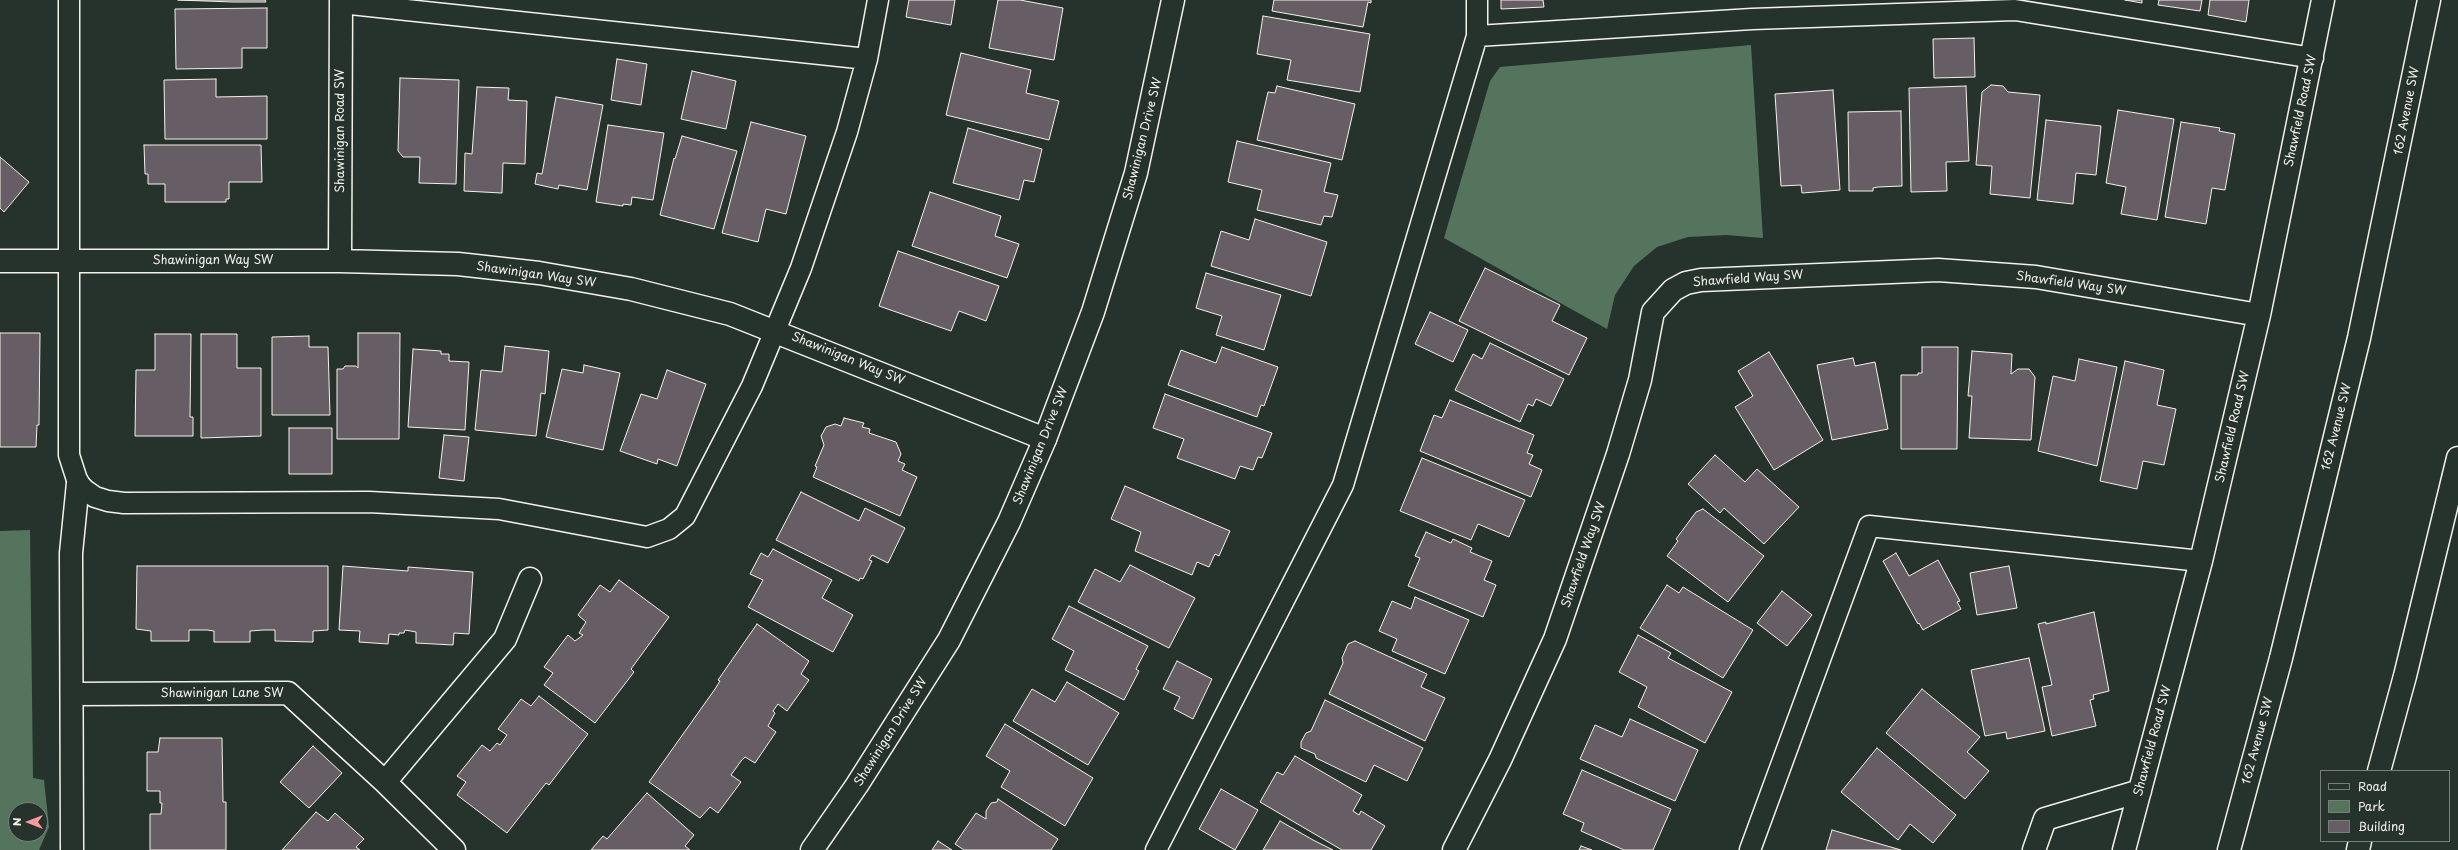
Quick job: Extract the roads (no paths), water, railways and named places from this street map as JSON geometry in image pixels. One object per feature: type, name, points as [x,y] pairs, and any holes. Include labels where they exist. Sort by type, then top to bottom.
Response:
[{"type":"street","name":"Shawinigan Drive SW","points":[[812,850],[857,786],[949,640],[1009,522],[1045,439],[1093,312],[1136,173],[1173,0]]},
{"type":"street","name":"Shawfield Road SW","points":[[2124,850],[2201,561],[2259,315],[2324,0]]},
{"type":"street","name":"162 Avenue SW","points":[[2229,850],[2281,658],[2359,338],[2429,0]]},
{"type":"street","name":"Shawinigan Road SW","points":[[340,261],[341,2]]},
{"type":"street","name":"Shawinigan Way SW","points":[[0,261],[340,261],[458,264],[539,273],[631,289],[730,314],[776,330],[1045,439]]},
{"type":"street","name":"Shawfield Way SW","points":[[1454,850],[1500,760],[1555,639],[1618,454],[1640,380],[1654,312],[1673,290],[1686,283],[1701,280],[1938,270],[2036,277],[2259,315]]},
{"type":"street","points":[[2379,770],[2405,676],[2458,458]]},
{"type":"street","points":[[72,850],[71,554],[78,483]]},
{"type":"street","points":[[385,782],[505,639],[530,579]]},
{"type":"street","name":"Shawinigan Lane SW","points":[[72,694],[288,693],[385,782],[454,850]]},
{"type":"street","points":[[2034,850],[2045,819],[2140,791]]},
{"type":"lane","points":[[69,0],[69,455],[78,483],[95,497],[108,502],[435,504],[498,509],[647,536],[669,529],[685,516],[752,386],[801,268],[847,132],[867,59],[878,0]]},
{"type":"lane","points":[[1156,850],[1343,485],[1477,36],[1477,0]]},
{"type":"lane","points":[[341,2],[867,59]]},
{"type":"lane","points":[[1477,36],[1752,19],[2015,10],[2312,58]]},
{"type":"lane","points":[[1750,850],[1869,526],[2201,561]]}]
